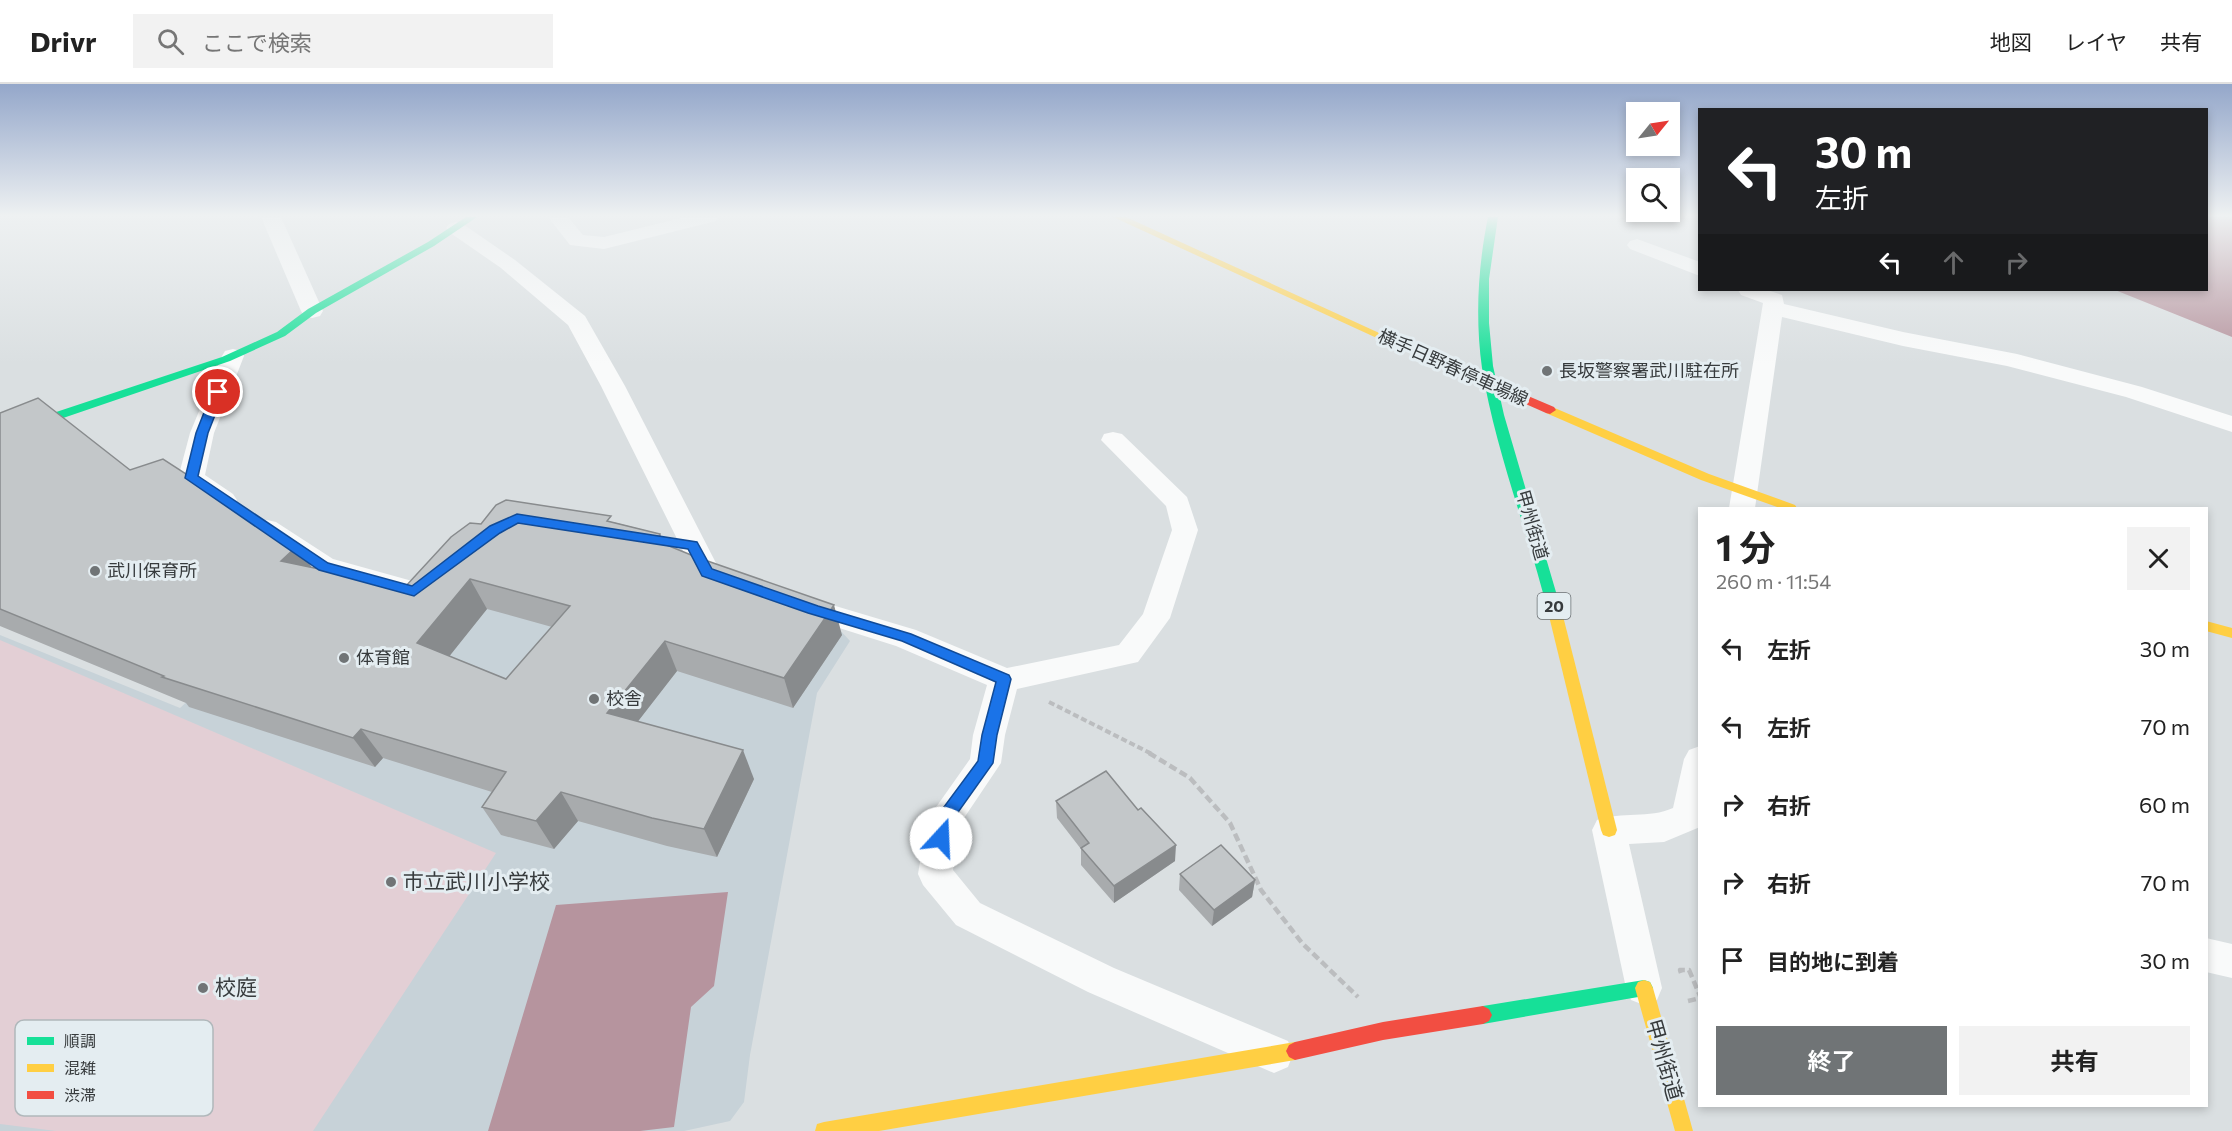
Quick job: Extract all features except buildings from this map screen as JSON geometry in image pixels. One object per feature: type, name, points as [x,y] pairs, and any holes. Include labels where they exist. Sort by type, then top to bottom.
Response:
[{"type":"main road","points":[[0,438],[24,426],[233,356],[281,334],[312,311],[389,266]]},
{"type":"main road","name":"横手日野春停車場線","points":[[1227,266],[1491,384],[1743,501],[1784,507]]},
{"type":"main road","name":"甲州街道","points":[[1485,266],[1483,309],[1491,384],[1544,566],[1609,830]]},
{"type":"main road","points":[[2208,627],[2232,633]]},
{"type":"main road","points":[[824,1131],[1276,1055],[1383,1031],[1644,988]]},
{"type":"main road","name":"甲州街道","points":[[1644,988],[1684,1131]]},
{"type":"street","points":[[292,266],[312,311]]},
{"type":"street","points":[[510,266],[577,321],[613,386],[681,544],[707,572],[906,638],[1004,679],[989,735],[986,763],[944,820],[935,874],[968,914],[1101,980],[1276,1055]]},
{"type":"street","points":[[1743,501],[1774,300],[1752,291]]},
{"type":"street","points":[[1773,308],[1903,339],[2009,359],[2134,392],[2232,424]]},
{"type":"street","points":[[233,356],[202,433],[191,478],[324,566],[414,591],[432,578]]},
{"type":"street","points":[[1008,679],[1128,654],[1156,618],[1185,530],[1178,503],[1113,440]]},
{"type":"street","points":[[1644,988],[1609,830],[1664,828],[1688,817],[1698,770]]},
{"type":"street","points":[[2208,955],[2232,961]]},
{"type":"path","points":[[1008,679],[1074,716],[1151,754],[1190,778],[1230,823],[1261,890],[1302,943],[1374,1012],[1383,1031]]},
{"type":"path","points":[[1683,980],[1680,970],[1689,970],[1698,991]]},
{"type":"path","points":[[1686,990],[1690,1000]]},
{"type":"shaded area","points":[[2208,266],[2232,266],[2232,337],[2117,291],[2208,291]]},
{"type":"shaded area","name":"市立武川小学校","points":[[519,524],[684,550],[839,629],[850,641],[817,693],[750,1055],[744,1102],[730,1121],[684,1131],[0,1131],[0,635],[180,708],[321,579],[405,607]]},
{"type":"shaded area","name":"校庭","points":[[0,640],[496,853],[313,1131],[56,1131],[0,1124]]},
{"type":"shaded area","points":[[728,892],[714,986],[691,1007],[674,1127],[640,1131],[488,1131],[556,905]]},
{"type":"traffic: fast","points":[[0,438],[24,427],[226,359],[281,334],[312,311],[392,266]]},
{"type":"traffic: fast","points":[[1485,266],[1483,301],[1485,345],[1491,386],[1556,616]]},
{"type":"traffic: fast","points":[[1483,1015],[1644,988]]},
{"type":"traffic: slow","points":[[1226,266],[1383,337]]},
{"type":"traffic: slow","points":[[1550,410],[1705,477],[1788,507]]},
{"type":"traffic: slow","points":[[1556,616],[1609,830]]},
{"type":"traffic: slow","points":[[2208,627],[2232,633]]},
{"type":"traffic: slow","points":[[1644,988],[1684,1131]]},
{"type":"traffic: slow","points":[[824,1131],[1295,1051]]},
{"type":"traffic: jam","points":[[1383,337],[1550,410]]},
{"type":"traffic: jam","points":[[1295,1051],[1383,1031],[1483,1015]]},
{"type":"place","name":"長坂警察署武川駐在所","points":[[1547,371]]},
{"type":"place","name":"武川保育所","points":[[95,571]]},
{"type":"place","name":"体育館","points":[[344,658]]},
{"type":"place","name":"校舎","points":[[594,699]]},
{"type":"place","name":"市立武川小学校","points":[[391,882]]},
{"type":"place","name":"校庭","points":[[203,988]]},
{"type":"route","points":[[218,392],[202,433],[191,478],[324,566],[414,591],[495,530],[517,518],[693,546],[707,572],[813,610],[906,638],[1004,679],[989,735],[986,763],[944,820],[941,838]]}]
